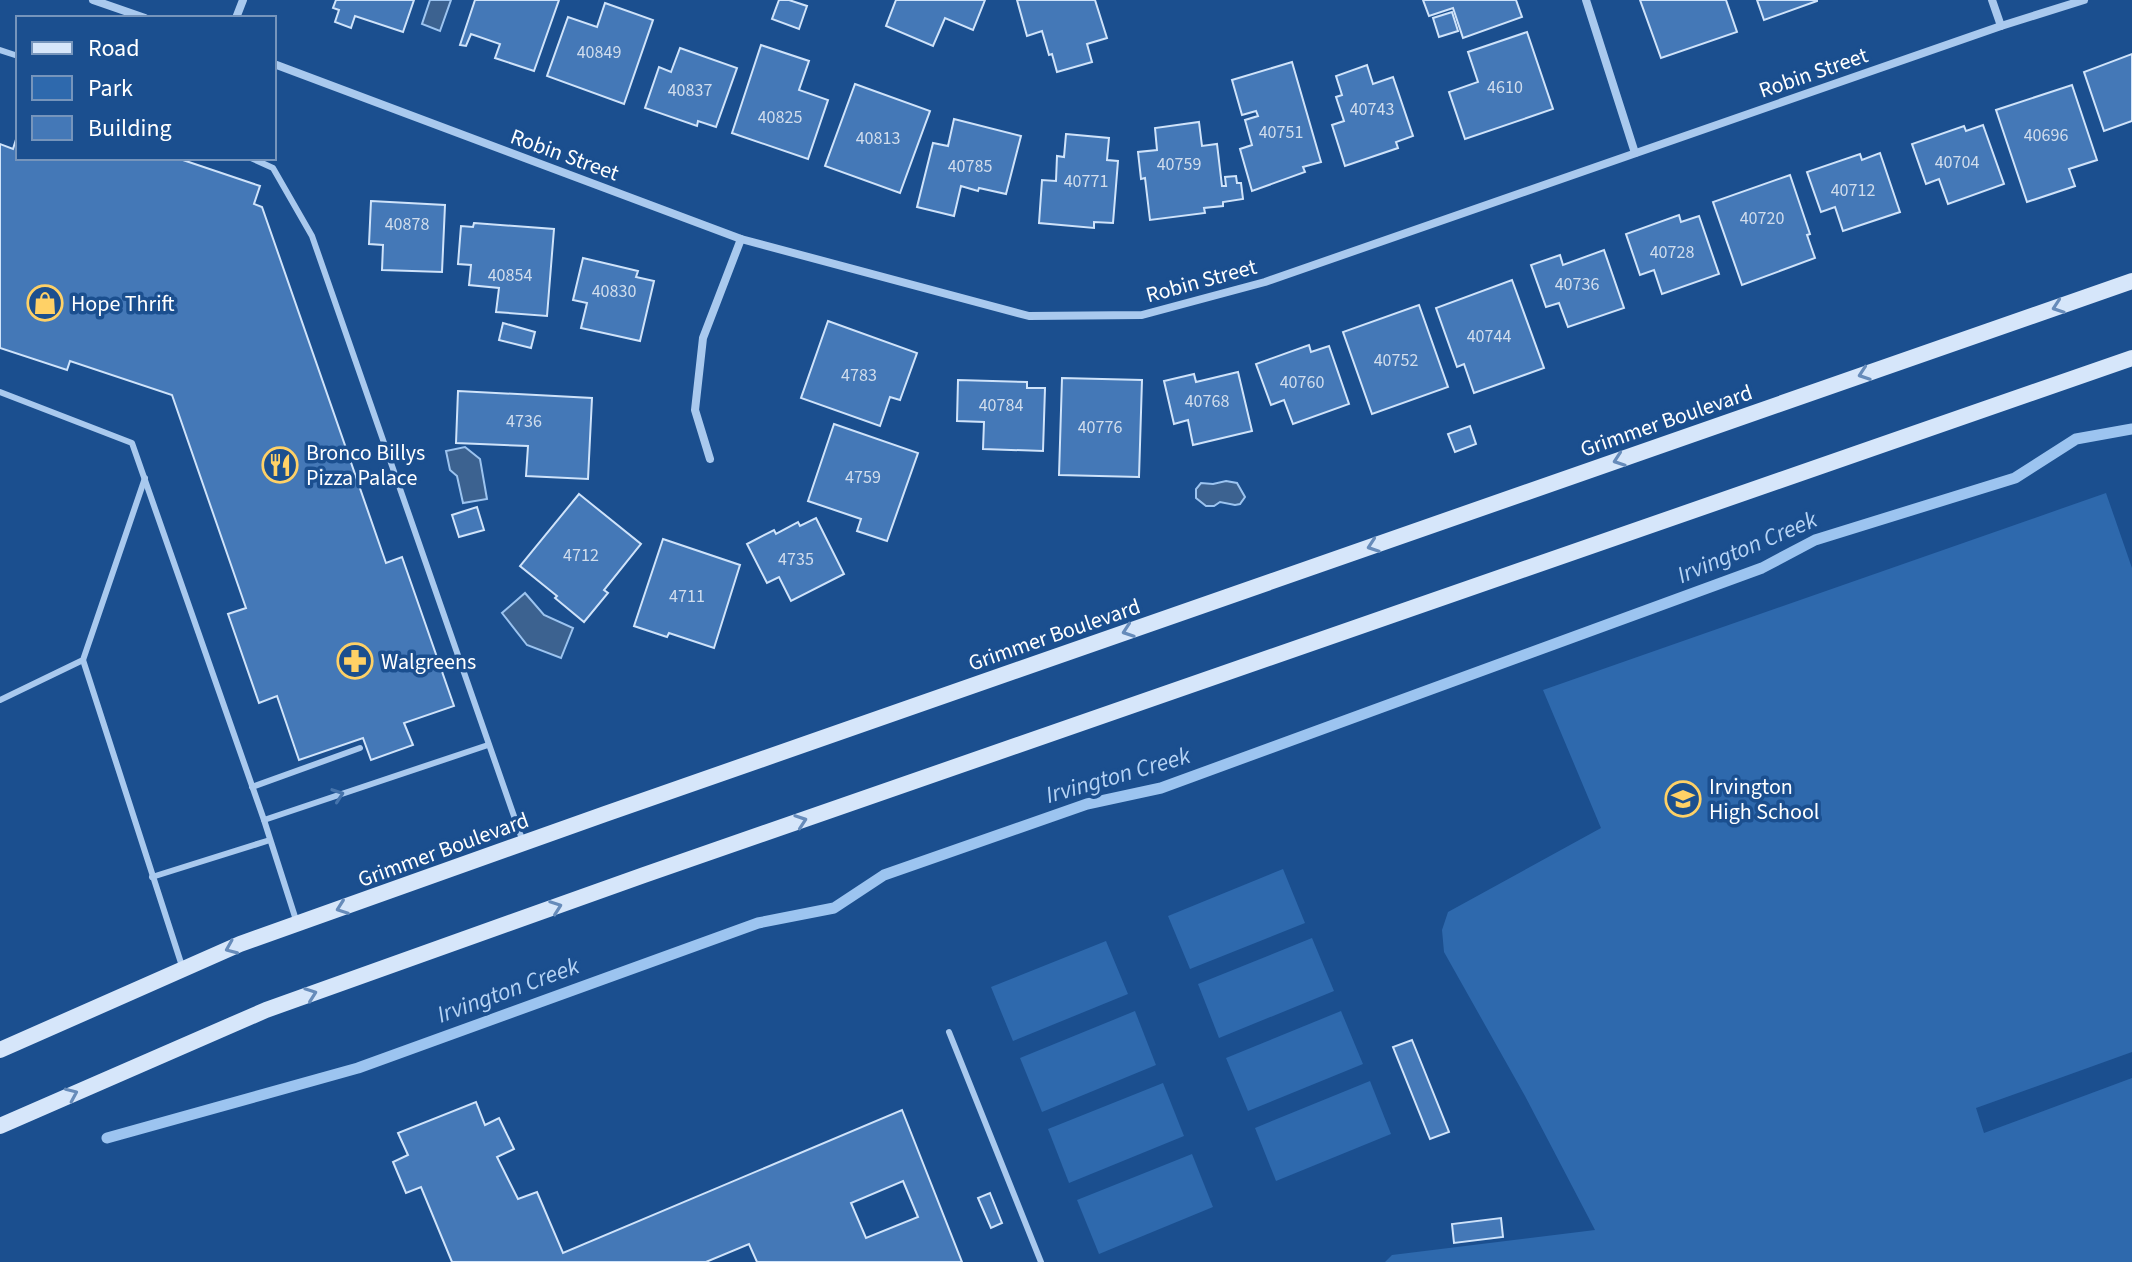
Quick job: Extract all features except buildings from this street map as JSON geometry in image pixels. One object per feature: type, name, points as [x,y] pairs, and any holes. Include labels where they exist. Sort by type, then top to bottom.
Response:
[{"type":"main road","name":"Grimmer Boulevard","points":[[0,1050],[240,944],[2132,281]]},
{"type":"main road","points":[[0,1126],[266,1010],[644,875],[2132,358]]},
{"type":"street","points":[[93,0],[139,16]]},
{"type":"street","points":[[1586,0],[1635,153]]},
{"type":"street","points":[[1992,0],[2001,26]]},
{"type":"street","name":"Robin Street","points":[[276,65],[741,239],[1029,316],[1142,315],[1265,282],[2001,26],[2084,0]]},
{"type":"street","points":[[710,459],[695,410],[703,338],[741,239]]},
{"type":"lane","points":[[255,160],[273,168],[312,236],[523,843]]},
{"type":"lane","points":[[0,392],[132,443],[264,820],[297,924]]},
{"type":"lane","points":[[145,478],[83,660],[183,969]]},
{"type":"lane","points":[[0,700],[83,660]]},
{"type":"lane","points":[[264,820],[488,745]]},
{"type":"lane","points":[[252,787],[360,748]]},
{"type":"lane","points":[[152,877],[270,840]]},
{"type":"lane","points":[[949,1032],[1041,1262]]},
{"type":"green space","points":[[2106,493],[2132,568],[2132,1052],[1976,1108],[1984,1133],[2132,1078],[2132,1262],[1385,1262],[1392,1255],[1595,1230],[1525,1096],[1444,952],[1442,930],[1448,912],[1601,828],[1543,690]]},
{"type":"green space","points":[[1283,869],[1305,923],[1190,969],[1168,916]]},
{"type":"green space","points":[[1312,938],[1334,991],[1219,1038],[1198,984]]},
{"type":"green space","points":[[1106,941],[1128,994],[1013,1041],[991,987]]},
{"type":"green space","points":[[1135,1011],[1156,1065],[1042,1112],[1020,1058]]},
{"type":"green space","points":[[1341,1011],[1363,1064],[1248,1111],[1226,1058]]},
{"type":"green space","points":[[1370,1081],[1391,1134],[1276,1181],[1255,1128]]},
{"type":"green space","points":[[1163,1083],[1184,1136],[1069,1183],[1048,1129]]},
{"type":"green space","points":[[1192,1154],[1213,1207],[1099,1254],[1077,1200]]},
{"type":"shaded area","points":[[430,0],[451,0],[440,31],[422,24]]},
{"type":"shaded area","points":[[465,447],[480,459],[487,499],[463,503],[457,476],[450,470],[446,451]]},
{"type":"shaded area","points":[[1201,483],[1237,483],[1245,497],[1240,504],[1220,502],[1206,506],[1196,498],[1196,489]]},
{"type":"shaded area","points":[[525,593],[544,615],[573,628],[561,658],[527,645],[502,613]]},
{"type":"waterway","name":"Irvington Creek","points":[[107,1138],[358,1068],[758,923],[834,908],[884,875],[1087,804],[1161,788],[1762,568],[1815,540],[2015,478],[2076,439],[2132,429]]},
{"type":"place","name":"Hope Thrift","points":[[45,303]]},
{"type":"place","name":"Bronco Billys Pizza Palace","points":[[280,465]]},
{"type":"place","name":"Walgreens","points":[[355,661]]},
{"type":"place","name":"Irvington High School","points":[[1683,799]]}]
